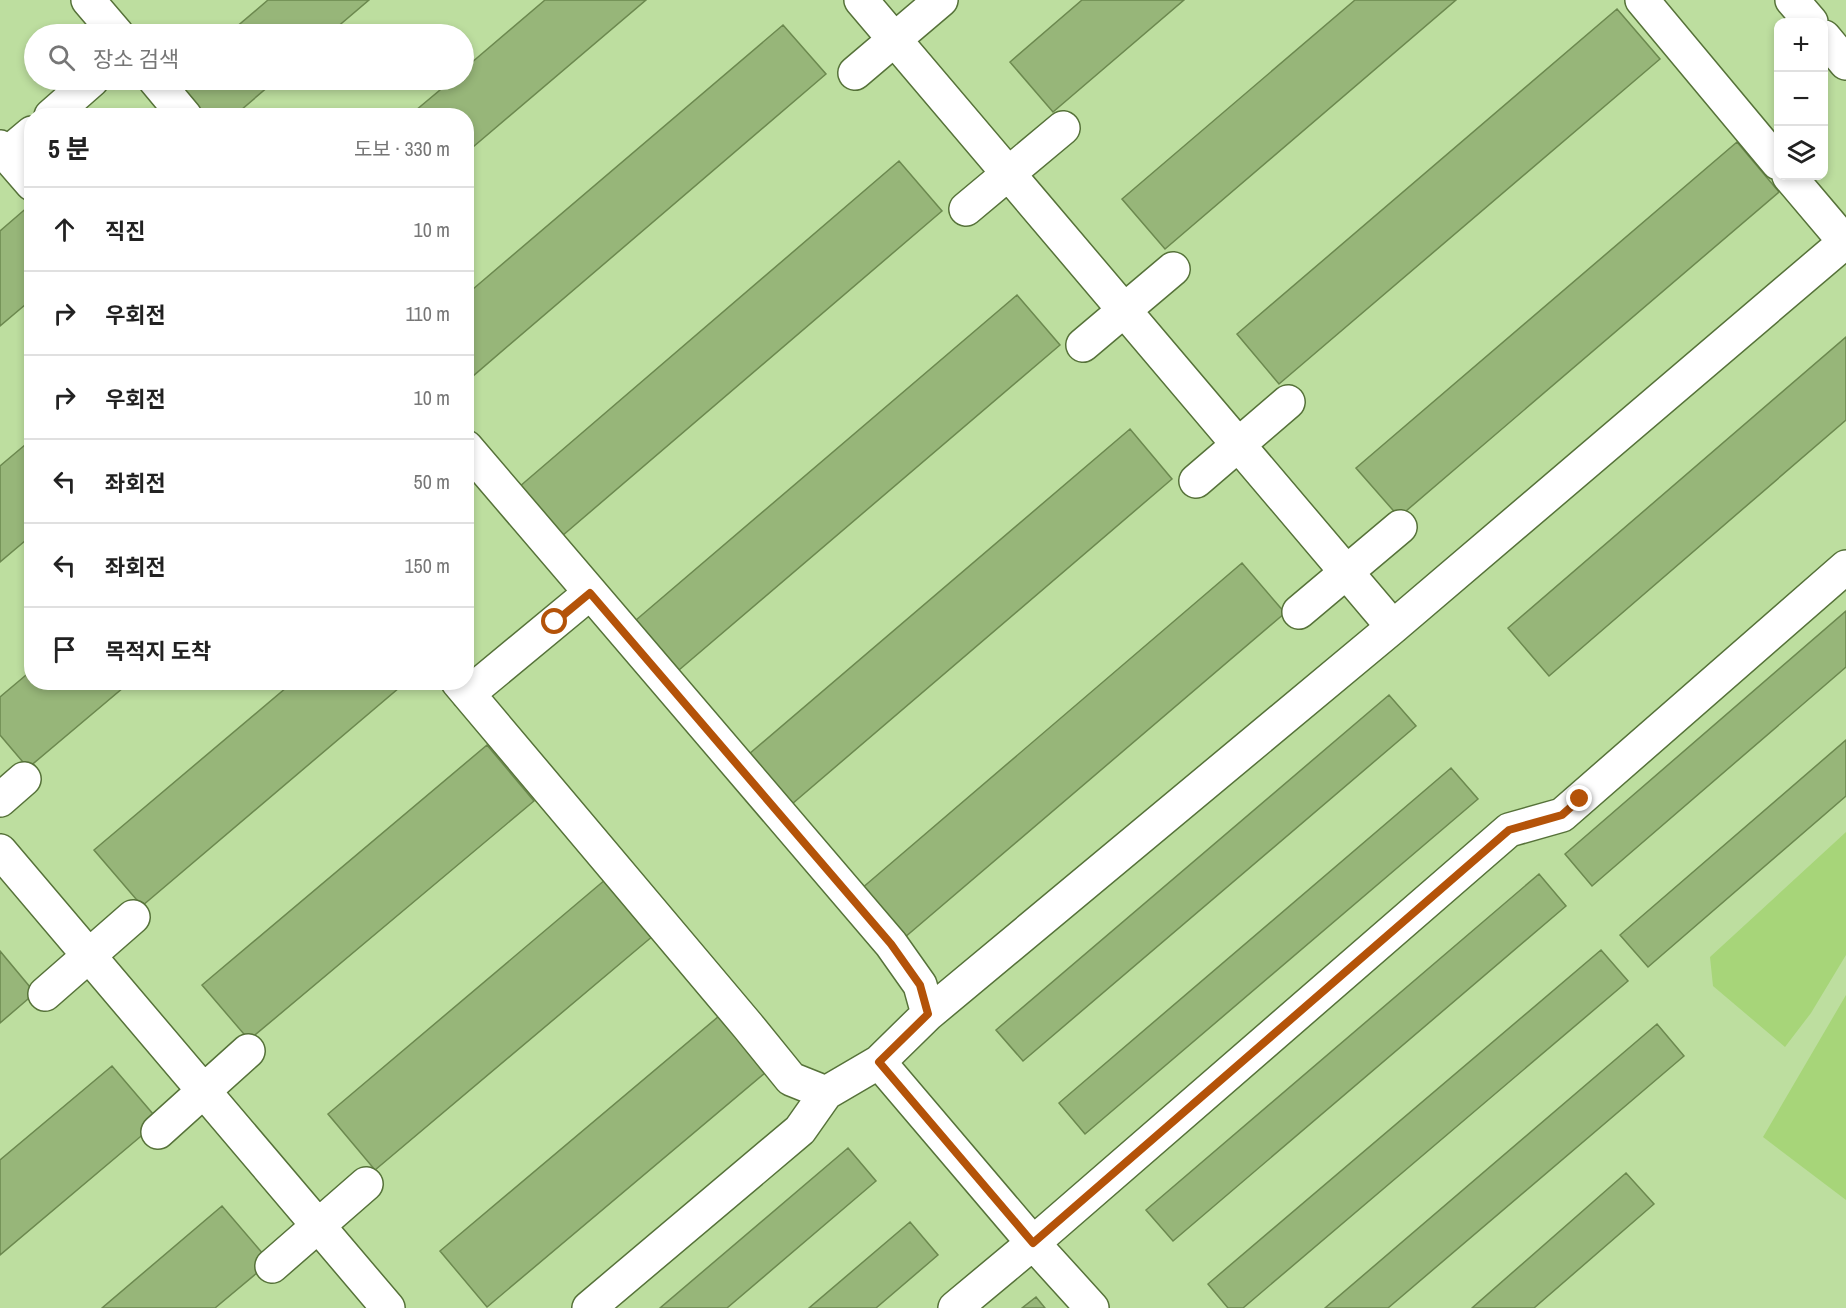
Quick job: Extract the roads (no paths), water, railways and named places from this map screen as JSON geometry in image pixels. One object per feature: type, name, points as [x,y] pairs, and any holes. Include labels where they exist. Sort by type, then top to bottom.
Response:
[{"type":"lane","points":[[88,0],[108,24]]},
{"type":"lane","points":[[861,0],[1393,627]]},
{"type":"lane","points":[[855,73],[940,0]]},
{"type":"lane","points":[[1642,0],[1774,157]]},
{"type":"lane","points":[[1792,0],[1808,18]]},
{"type":"lane","points":[[1828,42],[1846,63]]},
{"type":"lane","points":[[60,108],[81,90]]},
{"type":"lane","points":[[163,90],[178,108]]},
{"type":"lane","points":[[966,209],[1063,128]]},
{"type":"lane","points":[[24,137],[3,151],[24,174]]},
{"type":"lane","points":[[589,1308],[800,1130],[826,1093],[879,1062],[928,1014],[1393,627],[1845,242],[1792,180]]},
{"type":"lane","points":[[1083,345],[1173,269]]},
{"type":"lane","points":[[1196,481],[1288,402]]},
{"type":"lane","points":[[474,456],[891,944],[920,985],[928,1014]]},
{"type":"lane","points":[[1299,612],[1400,527]]},
{"type":"lane","points":[[955,1308],[1509,830],[1562,815],[1846,567]]},
{"type":"lane","points":[[474,680],[590,593]]},
{"type":"lane","points":[[465,690],[791,1079],[826,1093]]},
{"type":"lane","points":[[0,800],[24,779]]},
{"type":"lane","points":[[0,851],[388,1308]]},
{"type":"lane","points":[[45,994],[133,917]]},
{"type":"lane","points":[[158,1132],[248,1051]]},
{"type":"lane","points":[[879,1062],[1033,1243],[1092,1308]]},
{"type":"lane","points":[[272,1266],[366,1184]]}]
